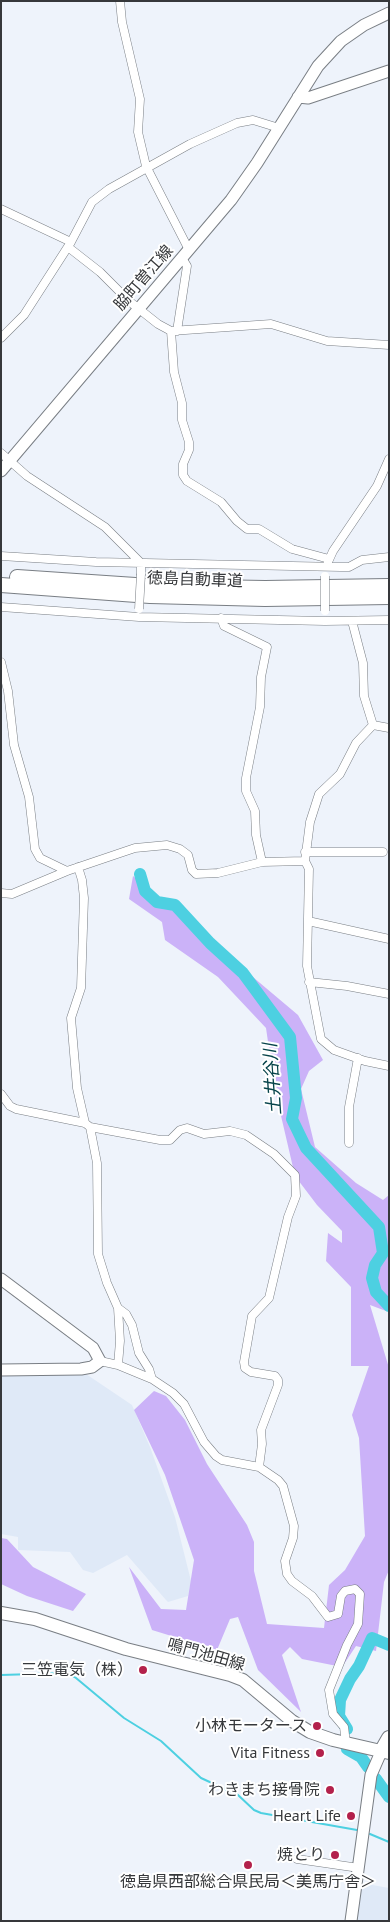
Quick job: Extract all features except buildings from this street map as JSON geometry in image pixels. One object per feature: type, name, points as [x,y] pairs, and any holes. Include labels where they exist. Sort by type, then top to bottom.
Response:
[{"type":"highway","name":"徳島自動車道","points":[[1,576],[150,586],[265,588],[389,586]]},
{"type":"highway","name":"徳島自動車道","points":[[1,586],[150,596],[265,599],[389,597]]},
{"type":"highway","points":[[385,1752],[389,1738]]},
{"type":"main road","name":"脇町曽江線","points":[[1,471],[5,456],[140,308],[231,200],[318,66],[341,41],[364,25],[389,13]]},
{"type":"main road","points":[[298,97],[308,98],[389,71]]},
{"type":"main road","points":[[1,1279],[93,1348],[100,1361],[92,1367],[81,1369],[1,1370]]},
{"type":"main road","name":"鳴門池田線","points":[[1,1613],[35,1619],[126,1649],[243,1680],[292,1721],[310,1732],[385,1752]]},
{"type":"main road","points":[[351,1921],[371,1775],[385,1752]]},
{"type":"street","points":[[120,1],[122,22],[140,99],[138,132],[146,166],[186,254],[187,266],[174,331],[174,372],[182,402],[182,420],[189,442],[183,474],[187,481],[221,502],[236,521],[247,529],[259,529],[292,549],[329,559]]},
{"type":"street","points":[[1,338],[24,315],[69,245],[92,202],[109,189],[146,166],[237,123],[253,120],[279,128]]},
{"type":"street","points":[[1,209],[69,245],[158,324],[174,331],[271,324],[327,341],[389,345]]},
{"type":"street","points":[[5,456],[27,476],[105,527],[141,563]]},
{"type":"street","points":[[325,621],[325,576],[329,559],[377,486],[389,459]]},
{"type":"street","points":[[1,556],[141,563],[326,567],[349,567],[362,560],[389,557]]},
{"type":"street","points":[[139,613],[141,563]]},
{"type":"street","points":[[1,607],[222,618],[325,621],[389,620]]},
{"type":"street","points":[[222,618],[224,626],[267,647],[260,707],[246,778],[246,791],[255,811],[256,835],[262,862]]},
{"type":"street","points":[[352,621],[363,663],[364,696],[373,725]]},
{"type":"street","points":[[1,662],[8,691],[14,745],[29,797],[35,849],[40,858],[67,871]]},
{"type":"street","points":[[373,725],[389,728]]},
{"type":"street","points":[[373,725],[356,743],[340,774],[319,794],[310,822],[310,835],[305,852],[305,861],[309,869],[307,966],[321,1038],[334,1050],[389,1066]]},
{"type":"street","points":[[1,893],[12,894],[67,871],[135,848],[167,845],[180,849],[188,855],[192,870],[196,874],[218,873],[262,862],[305,861]]},
{"type":"street","points":[[305,852],[383,852]]},
{"type":"street","points":[[78,867],[84,898],[81,988],[71,1018],[77,1088],[97,1164],[98,1254],[107,1283],[118,1308],[132,1325],[139,1353],[149,1369],[152,1379]]},
{"type":"street","points":[[308,921],[389,939]]},
{"type":"street","points":[[309,982],[347,986],[389,994]]},
{"type":"street","points":[[349,1143],[348,1118],[358,1058]]},
{"type":"street","points":[[1,1094],[10,1106],[16,1109],[160,1140],[170,1140],[180,1130],[187,1128],[204,1134],[230,1131],[246,1135],[274,1154],[295,1175],[296,1196],[288,1217],[269,1298],[252,1316],[244,1362],[245,1368],[251,1372],[274,1376],[278,1380],[278,1385],[261,1430],[262,1444],[259,1467]]},
{"type":"street","points":[[118,1308],[120,1341],[118,1365]]},
{"type":"street","points":[[100,1361],[118,1365],[152,1379],[173,1393],[184,1404],[204,1442],[216,1456],[222,1460],[259,1467],[278,1480],[283,1486],[293,1519],[293,1538],[285,1561],[287,1574],[292,1581],[312,1596],[328,1616],[338,1614],[341,1596],[345,1590],[355,1589],[360,1594],[358,1624],[347,1645],[329,1690],[333,1714],[344,1727],[346,1742]]},
{"type":"street","points":[[297,1860],[359,1868]]},
{"type":"shaded area","points":[[133,876],[298,1015],[323,1060],[309,1071],[301,1089],[315,1147],[356,1183],[383,1200],[389,1195],[389,1310],[386,1311],[370,1305],[389,1368],[389,1570],[384,1582],[376,1651],[356,1646],[342,1667],[302,1659],[290,1647],[282,1655],[301,1712],[258,1670],[238,1617],[230,1619],[217,1650],[152,1630],[129,1567],[161,1609],[186,1610],[194,1560],[165,1475],[134,1410],[154,1391],[166,1396],[185,1420],[207,1464],[247,1525],[254,1542],[254,1571],[267,1624],[324,1628],[329,1585],[345,1570],[365,1536],[359,1438],[352,1415],[369,1366],[351,1366],[351,1287],[326,1261],[328,1233],[342,1243],[342,1231],[317,1205],[295,1176],[275,1090],[266,1028],[218,977],[165,940],[162,922],[129,899]]},
{"type":"shaded area","points":[[1,1374],[86,1374],[132,1405],[150,1447],[175,1517],[191,1581],[188,1596],[168,1602],[127,1555],[93,1573],[83,1570],[70,1552],[18,1550],[18,1537],[1,1534]]},
{"type":"shaded area","points":[[1,1538],[7,1539],[33,1567],[86,1594],[73,1611],[27,1596],[1,1584]]},
{"type":"shaded area","points":[[361,1883],[389,1888],[389,1921],[354,1921]]},
{"type":"waterway","name":"土井谷川","points":[[140,874],[145,891],[157,902],[175,905],[210,943],[243,973],[290,1037],[296,1098],[292,1119],[306,1148],[379,1227],[383,1253],[375,1265],[372,1278],[376,1292],[389,1306]]},
{"type":"waterway","name":"土井谷川","points":[[347,1729],[339,1716],[340,1700],[350,1679],[359,1666],[372,1638],[389,1645]]},
{"type":"waterway","points":[[1,1675],[67,1673],[76,1678],[124,1718],[161,1741],[201,1778],[238,1795],[254,1810],[261,1813],[357,1830]]},
{"type":"waterway","name":"土井谷川","points":[[348,1746],[347,1749],[361,1757],[368,1767]]},
{"type":"waterway","name":"土井谷川","points":[[376,1779],[389,1797]]},
{"type":"waterway","points":[[370,1834],[389,1842]]},
{"type":"place","name":"三笠電気（株）","points":[[143,1670]]},
{"type":"place","name":"小林モータース","points":[[317,1726]]},
{"type":"place","name":"Vita Fitness","points":[[320,1753]]},
{"type":"place","name":"わきまち接骨院","points":[[330,1790]]},
{"type":"place","name":"Heart Life","points":[[351,1816]]},
{"type":"place","name":"焼とり","points":[[335,1855]]},
{"type":"place","name":"徳島県西部総合県民局＜美馬庁舎＞","points":[[248,1865]]}]
